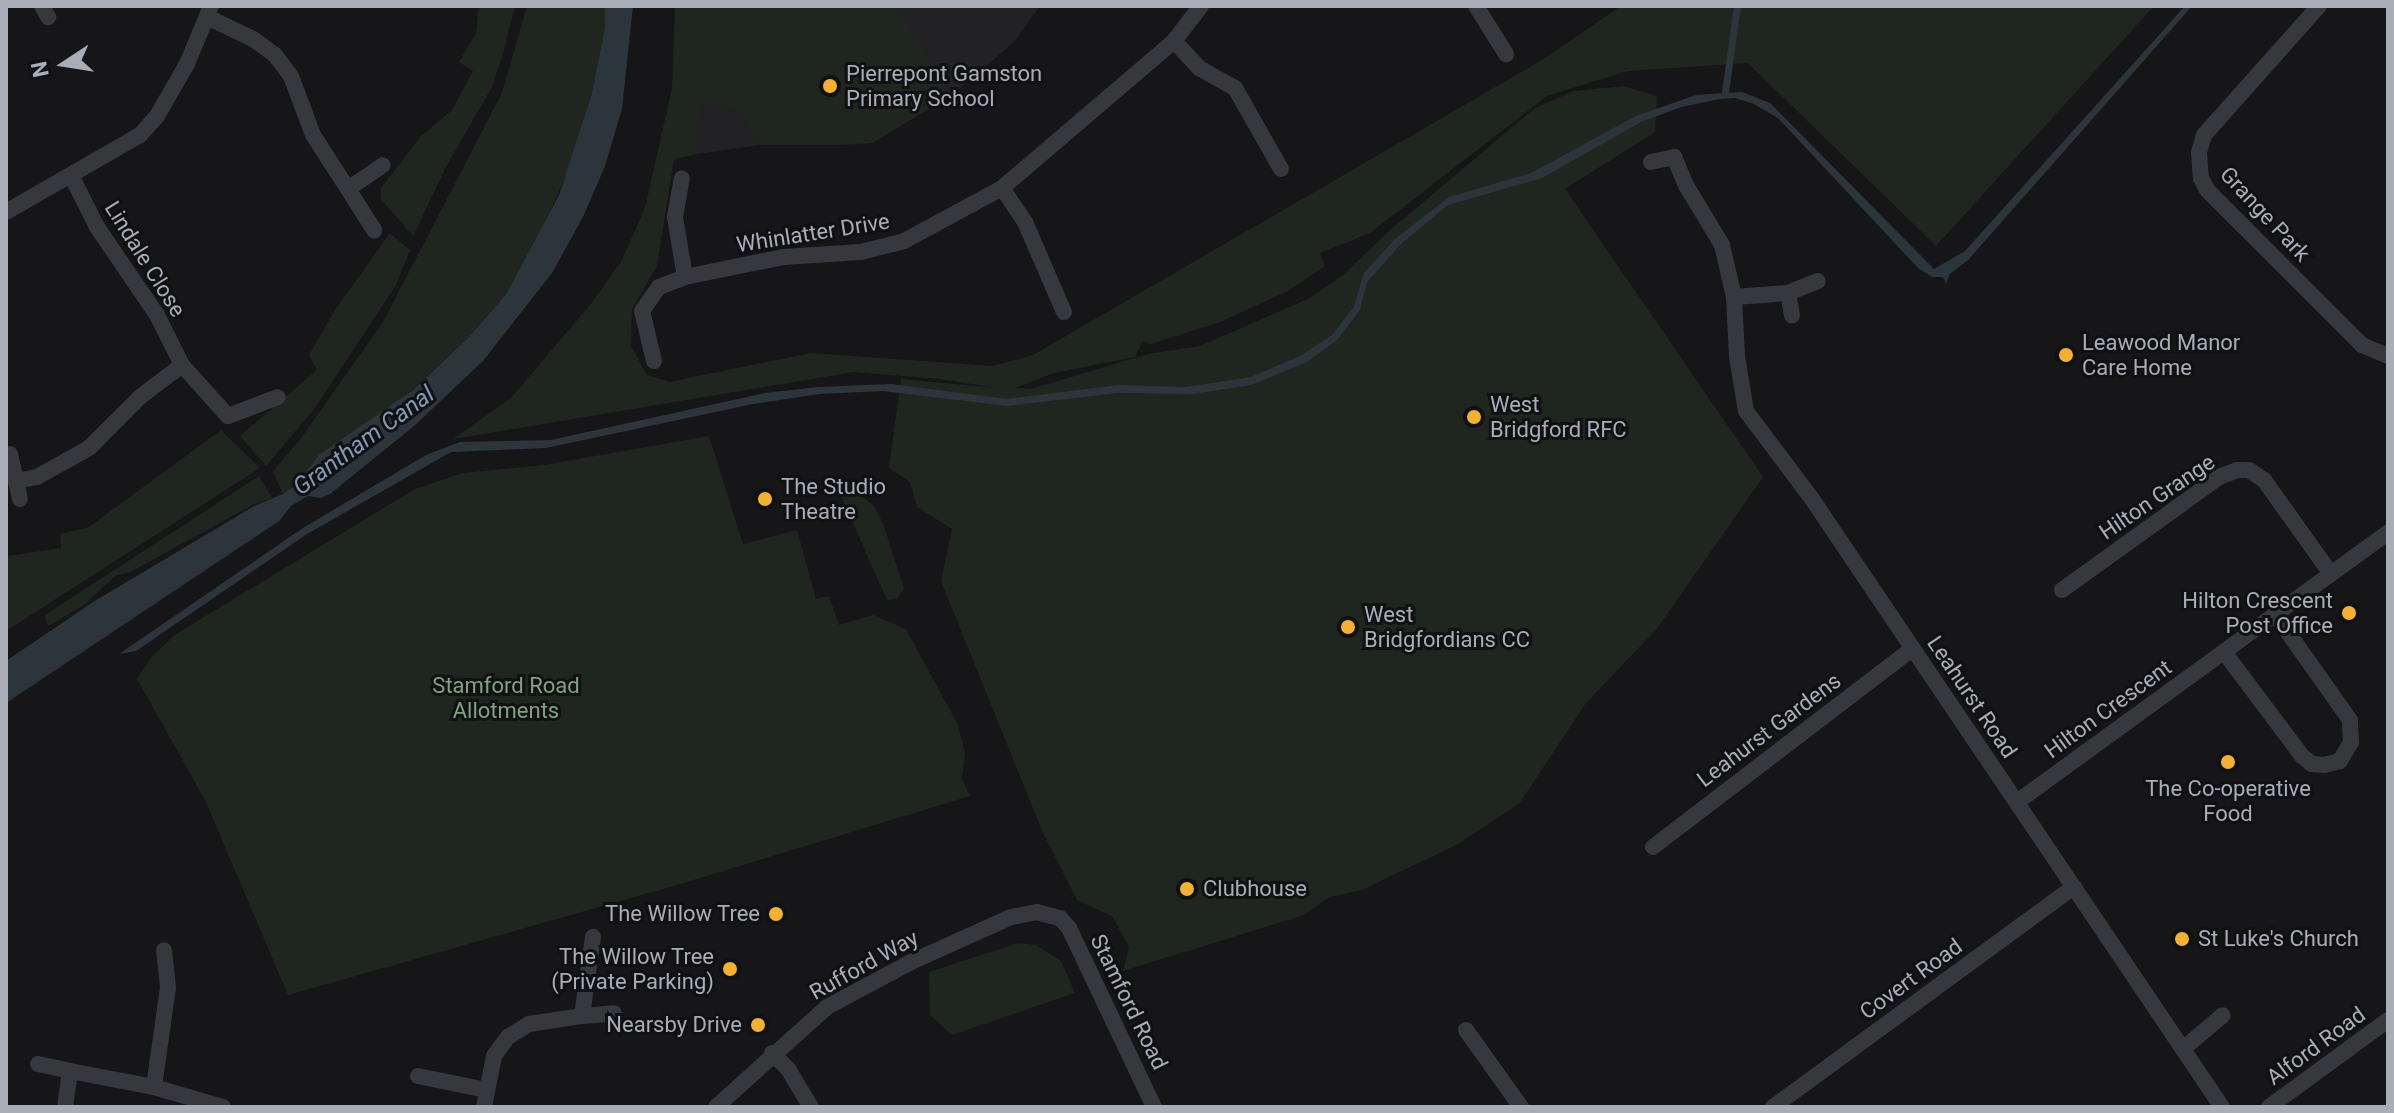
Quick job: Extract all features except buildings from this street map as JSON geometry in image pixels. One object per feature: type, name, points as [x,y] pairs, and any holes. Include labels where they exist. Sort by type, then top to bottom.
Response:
[{"type":"street","name":"Whinlatter Drive","points":[[654,361],[642,311],[659,287],[685,277],[783,257],[861,252],[904,241],[1002,188],[1174,41],[1201,6]]},
{"type":"street","points":[[1476,6],[1506,54]]},
{"type":"street","name":"Grange Park","points":[[2319,6],[2204,135],[2199,152],[2201,178],[2207,190],[2362,345],[2388,356]]},
{"type":"street","points":[[6,212],[121,149],[157,116],[187,64],[209,12],[275,55],[291,76],[313,135],[374,230]]},
{"type":"street","points":[[1174,41],[1199,68],[1235,88],[1281,169]]},
{"type":"street","name":"Leahurst Road","points":[[1651,162],[1674,157],[1687,187],[1722,245],[1734,297],[1737,357],[1746,411],[1812,499],[2222,1107]]},
{"type":"street","points":[[348,189],[383,165]]},
{"type":"street","name":"Lindale Close","points":[[71,175],[97,227],[157,315],[182,365],[228,416],[278,397]]},
{"type":"street","points":[[682,179],[675,217],[685,277]]},
{"type":"street","points":[[1002,188],[1025,222],[1064,312]]},
{"type":"street","points":[[1734,297],[1788,293],[1818,281]]},
{"type":"street","points":[[1788,293],[1792,316]]},
{"type":"street","points":[[16,481],[37,477],[89,448],[140,397],[182,365]]},
{"type":"street","points":[[10,454],[20,499]]},
{"type":"street","name":"Hilton Grange","points":[[2062,590],[2219,477],[2237,470],[2249,470],[2264,480],[2331,574]]},
{"type":"street","name":"Hilton Crescent","points":[[2017,802],[2388,532]]},
{"type":"street","points":[[2224,652],[2302,756],[2312,764],[2340,761],[2351,742],[2350,720],[2275,614]]},
{"type":"street","name":"Leahurst Gardens","points":[[1653,847],[1913,648]]},
{"type":"street","name":"Covert Road","points":[[1773,1107],[2074,887]]},
{"type":"street","name":"Rufford Way","points":[[716,1107],[772,1053],[827,1007],[911,962],[1011,917],[1037,912],[1060,918]]},
{"type":"street","name":"Stamford Road","points":[[1060,918],[1069,928],[1154,1107]]},
{"type":"street","points":[[582,1016],[593,937]]},
{"type":"street","points":[[154,1087],[168,988],[164,950]]},
{"type":"street","points":[[418,1076],[485,1098],[494,1056],[508,1037],[529,1024],[614,1013]]},
{"type":"street","points":[[2183,1049],[2223,1015]]},
{"type":"street","name":"Alford Road","points":[[2269,1107],[2388,1020]]},
{"type":"street","points":[[1466,1030],[1521,1107]]},
{"type":"street","points":[[772,1053],[788,1069],[811,1107]]},
{"type":"street","points":[[38,1064],[154,1087],[223,1107]]},
{"type":"street","points":[[65,1107],[70,1071]]},
{"type":"shaded area","name":"Pierrepont Gamston Primary School","points":[[699,6],[1040,6],[1013,43],[952,95],[872,143],[760,145],[697,154]]},
{"type":"green space","points":[[479,6],[515,6],[504,50],[492,87],[446,167],[413,236],[381,199],[381,188],[421,136],[452,110],[473,71],[459,62],[476,33]]},
{"type":"green space","points":[[527,6],[605,6],[605,27],[591,97],[576,151],[540,235],[507,293],[470,336],[412,390],[283,494],[273,471],[299,441],[383,322],[502,93]]},
{"type":"green space","points":[[675,6],[895,6],[952,95],[872,143],[841,145],[760,145],[738,109],[700,101],[697,154],[674,159],[657,266],[632,309],[631,346],[647,375],[669,382],[811,353],[993,366],[1033,355],[1542,60],[1621,6],[2154,6],[1936,246],[1748,63],[1628,71],[1547,96],[1370,233],[1320,253],[1325,266],[1288,291],[1220,322],[1151,344],[1143,341],[1135,357],[1054,373],[1015,388],[1031,389],[1148,354],[1200,346],[1310,298],[1343,275],[1389,231],[1535,108],[1574,91],[1624,86],[1657,96],[1655,132],[1565,189],[1763,477],[1656,630],[1586,703],[1519,804],[1458,844],[1362,890],[1329,897],[1304,915],[1123,971],[1129,947],[1112,916],[1077,900],[1043,833],[941,581],[952,529],[917,507],[910,482],[889,468],[901,379],[997,388],[940,379],[854,372],[453,439],[511,398],[590,305],[621,262],[645,208],[672,88]]},
{"type":"green space","points":[[390,233],[410,250],[396,285],[315,408],[266,466],[240,436],[317,370],[309,355],[335,310]]},
{"type":"green space","points":[[221,430],[260,468],[6,631],[6,552],[8,556],[61,548],[60,534],[89,527]]},
{"type":"green space","name":"Stamford Road Allotments","points":[[709,436],[743,544],[797,530],[816,599],[829,596],[839,625],[873,615],[906,629],[958,725],[965,753],[962,779],[970,796],[677,885],[288,995],[205,800],[137,679],[152,656],[176,634],[415,489],[462,473],[544,465]]},
{"type":"green space","points":[[259,476],[272,498],[254,504],[129,573],[116,575],[84,605],[48,626],[45,615]]},
{"type":"green space","points":[[840,494],[861,495],[875,507],[904,589],[897,599],[887,600]]},
{"type":"green space","points":[[1019,943],[1036,945],[1061,961],[1075,993],[952,1035],[930,1015],[929,972]]},
{"type":"water","name":"Grantham Canal","points":[[605,6],[633,6],[622,109],[605,166],[583,217],[552,273],[483,361],[414,426],[330,494],[321,498],[308,496],[291,506],[279,521],[6,703],[6,661],[93,602],[256,505],[283,494],[299,482],[319,455],[413,390],[470,336],[507,293],[559,195],[591,97],[605,27]]},
{"type":"water","points":[[2185,6],[2192,6],[1968,260],[1950,274],[1946,284],[1943,277],[1932,277],[1918,268],[1778,118],[1754,104],[1735,98],[1720,99],[1681,107],[1641,122],[1542,178],[1448,205],[1402,243],[1367,282],[1360,310],[1337,340],[1307,362],[1251,385],[1192,394],[1117,393],[1007,406],[883,391],[819,394],[753,404],[546,448],[451,452],[307,534],[136,651],[119,654],[303,528],[426,455],[460,442],[551,440],[765,393],[818,387],[891,384],[1007,399],[1118,385],[1186,387],[1251,377],[1300,356],[1332,335],[1354,307],[1364,273],[1395,239],[1449,197],[1531,173],[1636,116],[1696,95],[1742,92],[1770,103],[1934,269],[1965,251]]},
{"type":"waterway","points":[[1725,92],[1737,6]]},
{"type":"place","name":"Pierrepont Gamston Primary School","points":[[830,86]]},
{"type":"place","name":"Leawood Manor Care Home","points":[[2066,355]]},
{"type":"place","name":"West Bridgford RFC","points":[[1474,417]]},
{"type":"place","name":"The Studio Theatre","points":[[765,499]]},
{"type":"place","name":"Hilton Crescent Post Office","points":[[2349,613]]},
{"type":"place","name":"West Bridgfordians CC","points":[[1348,627]]},
{"type":"place","name":"The Co-operative Food","points":[[2228,762]]},
{"type":"place","name":"Clubhouse","points":[[1187,889]]},
{"type":"place","name":"The Willow Tree","points":[[776,914]]},
{"type":"place","name":"St Luke's Church","points":[[2182,939]]},
{"type":"place","name":"The Willow Tree (Private Parking)","points":[[730,969]]},
{"type":"place","name":"Nearsby Drive","points":[[758,1025]]}]
